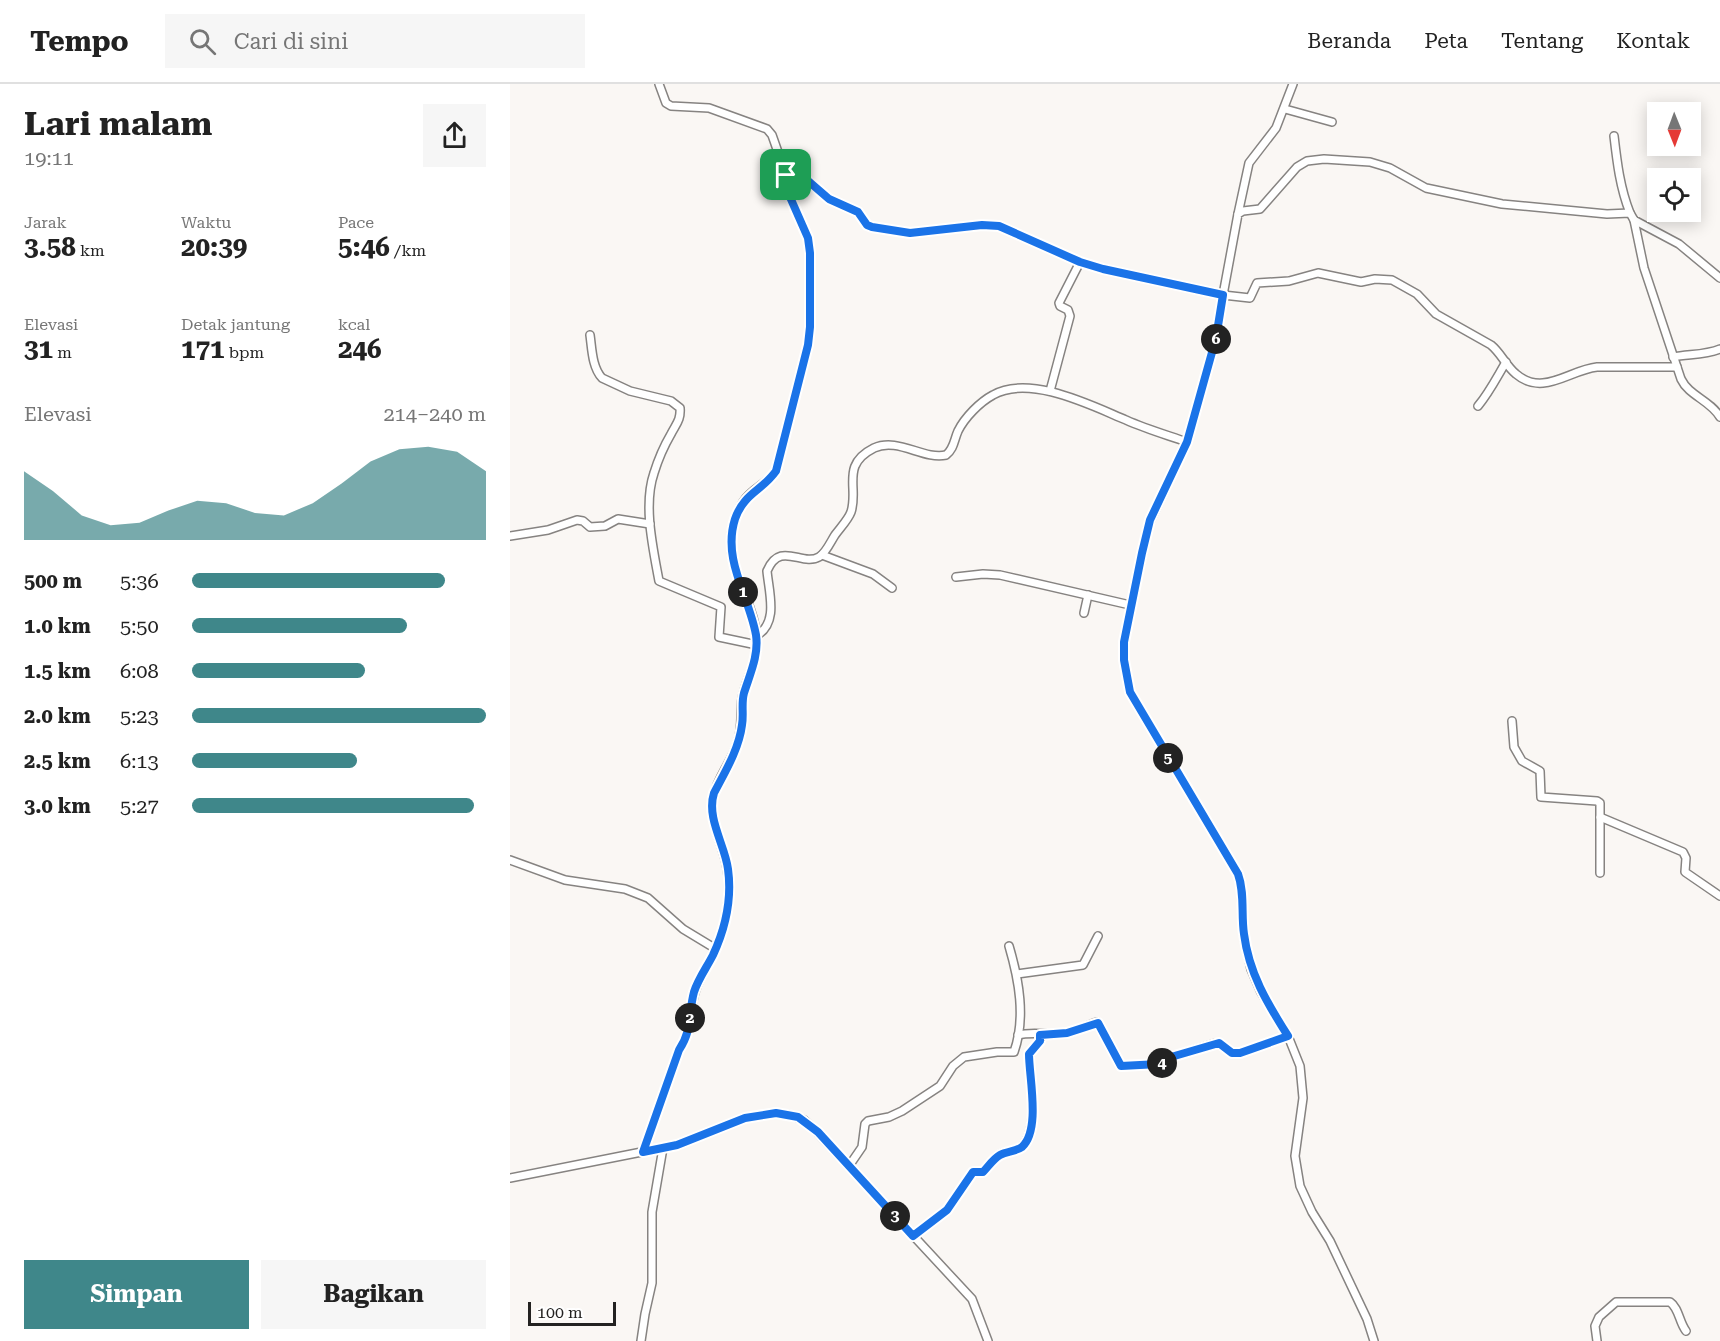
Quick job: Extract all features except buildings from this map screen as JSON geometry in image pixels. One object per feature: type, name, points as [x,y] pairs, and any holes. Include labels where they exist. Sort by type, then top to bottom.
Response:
[{"type":"street","points":[[643,1152],[679,1050],[688,1037],[695,992],[723,930],[728,869],[712,801],[737,743],[742,724],[742,702],[757,645],[732,560],[731,542],[735,519],[746,498],[776,471],[808,345],[810,327],[808,238],[786,188],[786,175],[772,135],[767,129],[710,108],[671,106],[666,103],[659,84]]},
{"type":"street","points":[[1293,84],[1276,128],[1249,163],[1216,338],[1187,442],[1148,526],[1130,605],[1124,651],[1130,692],[1234,866],[1241,886],[1243,924],[1251,969],[1261,992],[1288,1036],[1300,1066],[1302,1089],[1295,1156],[1300,1186],[1312,1212],[1330,1241],[1367,1319],[1374,1341]]},
{"type":"street","points":[[1285,109],[1332,122]]},
{"type":"street","points":[[1614,135],[1624,200],[1632,217],[1644,268],[1683,384],[1712,406],[1720,417]]},
{"type":"street","points":[[1238,214],[1243,211],[1252,212],[1260,209],[1297,167],[1307,161],[1314,159],[1370,162],[1390,168],[1426,188],[1502,204],[1632,217],[1679,244],[1720,278]]},
{"type":"street","points":[[786,175],[799,173],[829,199],[858,212],[870,226],[910,233],[982,225],[999,226],[1080,262],[1223,295],[1249,298],[1257,283],[1289,280],[1318,273],[1361,282],[1375,279],[1392,280],[1417,294],[1436,314],[1495,348],[1514,373],[1523,379],[1542,384],[1597,366],[1677,367]]},
{"type":"street","points":[[1050,391],[1070,316],[1068,310],[1059,303],[1080,262]]},
{"type":"street","points":[[590,334],[594,361],[602,378],[630,391],[671,401],[680,408],[679,422],[653,474],[650,498],[650,524],[660,582],[721,607],[719,637],[757,645]]},
{"type":"street","points":[[1673,357],[1696,352],[1709,353],[1720,349]]},
{"type":"street","points":[[1478,406],[1506,362]]},
{"type":"street","points":[[756,636],[769,624],[771,614],[767,571],[770,566],[774,560],[786,555],[811,559],[822,555],[851,512],[853,470],[876,447],[894,446],[938,456],[946,455],[952,448],[966,419],[979,405],[994,394],[1006,390],[1023,389],[1050,391],[1187,442]]},
{"type":"street","points":[[510,536],[548,530],[577,520],[590,526],[605,526],[618,519],[650,524]]},
{"type":"street","points":[[822,555],[873,574],[892,588]]},
{"type":"street","points":[[956,577],[1000,575],[1130,605]]},
{"type":"street","points":[[1084,613],[1088,595]]},
{"type":"street","points":[[1512,721],[1514,747],[1522,760],[1540,771],[1541,797],[1600,803],[1600,873]]},
{"type":"street","points":[[1600,817],[1683,852],[1686,858],[1685,872],[1720,896]]},
{"type":"street","points":[[510,861],[565,880],[625,889],[648,898],[684,930],[716,949]]},
{"type":"street","points":[[1017,974],[1083,965],[1098,936]]},
{"type":"street","points":[[849,1166],[862,1147],[865,1124],[868,1121],[896,1115],[937,1088],[953,1066],[969,1055],[1014,1052],[1018,1035],[1020,997],[1017,974],[1009,946]]},
{"type":"street","points":[[1018,1035],[1030,1032],[1040,1035],[1067,1033],[1098,1023],[1121,1066],[1159,1064],[1171,1057],[1219,1043],[1232,1053],[1240,1053],[1288,1036]]},
{"type":"street","points":[[913,1236],[947,1210],[973,1172],[983,1172],[1000,1155],[1019,1149],[1027,1140],[1031,1128],[1032,1112],[1029,1054],[1040,1041],[1040,1035]]},
{"type":"street","points":[[510,1178],[677,1145],[745,1118],[776,1113],[798,1117],[812,1127],[941,1263],[972,1299],[988,1341]]},
{"type":"street","points":[[641,1341],[652,1283],[652,1212],[663,1148]]},
{"type":"street","points":[[1597,1341],[1595,1326],[1599,1317],[1610,1305],[1622,1300],[1670,1302],[1676,1308],[1686,1331]]},
{"type":"route","points":[[799,173],[803,175],[829,199],[858,212],[867,225],[872,227],[910,233],[982,225],[999,226],[1080,262],[1223,295],[1208,372],[1187,442],[1148,526],[1129,610],[1124,660],[1130,692],[1238,874],[1241,886],[1244,937],[1251,969],[1261,992],[1288,1036],[1250,1051],[1235,1054],[1219,1043],[1171,1057],[1159,1064],[1121,1066],[1098,1023],[1095,1022],[1067,1033],[1040,1035],[1040,1041],[1029,1054],[1032,1112],[1030,1134],[1027,1140],[1019,1149],[1000,1155],[983,1172],[973,1172],[947,1210],[913,1236],[818,1132],[798,1117],[776,1113],[745,1118],[677,1145],[643,1152],[679,1050],[688,1037],[697,985],[723,930],[728,899],[728,869],[712,801],[737,743],[742,724],[743,694],[757,649],[752,620],[732,560],[731,542],[735,519],[746,498],[776,471],[808,345],[810,327],[808,238],[786,188],[786,175],[799,173]]}]
